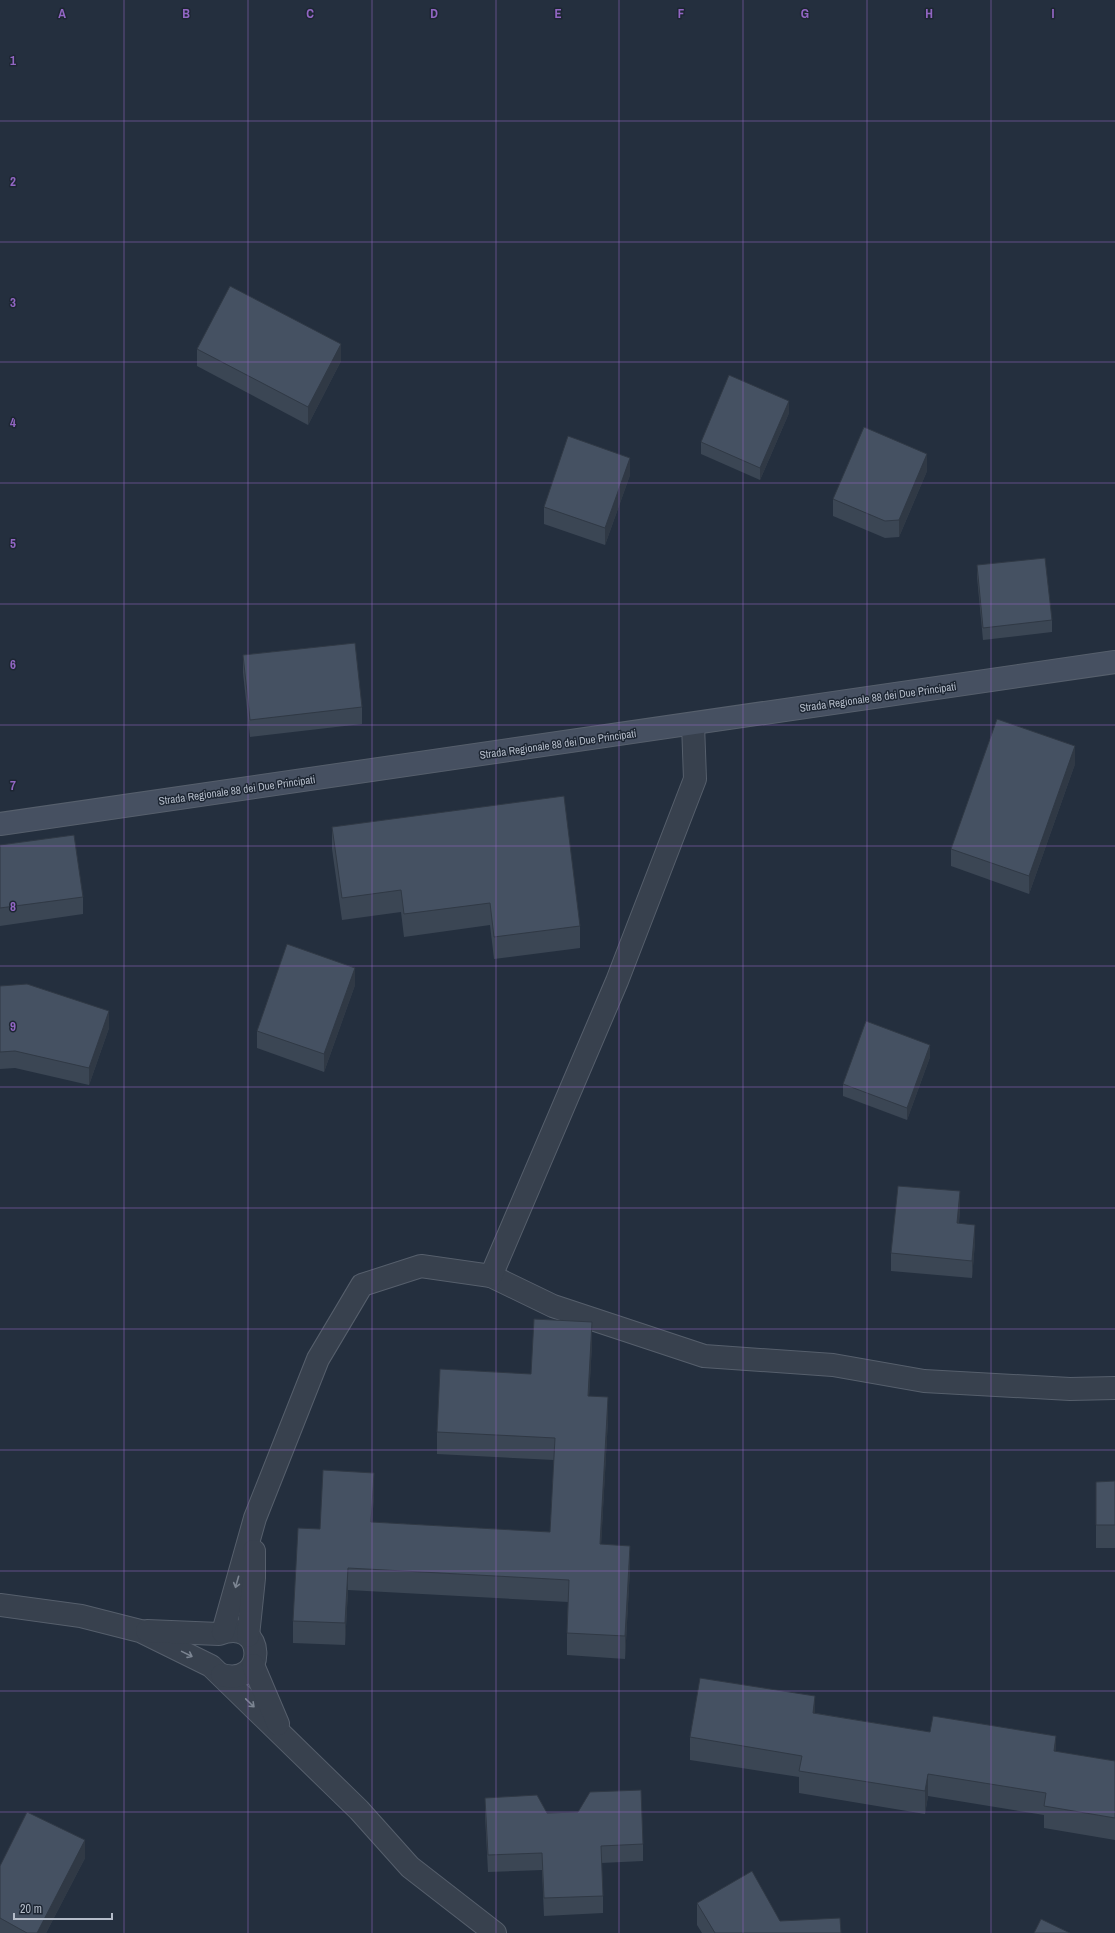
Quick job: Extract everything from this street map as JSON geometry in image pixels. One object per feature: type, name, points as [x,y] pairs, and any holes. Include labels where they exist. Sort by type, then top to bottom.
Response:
[{"type":"main road","name":"Strada Regionale 88 dei Due Principati","points":[[0,824],[1115,662]]},
{"type":"street","points":[[491,1276],[617,981],[695,779],[693,724]]},
{"type":"street","points":[[495,1933],[410,1867],[359,1810],[217,1671],[208,1654],[210,1646],[221,1633],[255,1518],[318,1359],[362,1285],[421,1266],[491,1276],[553,1306],[704,1356],[833,1365],[924,1381],[1070,1388],[1115,1388]]},
{"type":"street","points":[[248,1636],[254,1578],[255,1518]]},
{"type":"street","points":[[0,1605],[81,1616],[140,1631],[221,1633],[232,1630],[240,1631],[248,1636],[253,1642],[256,1651],[253,1664],[248,1671],[241,1676],[230,1677],[140,1631]]},
{"type":"street","points":[[253,1664],[282,1735]]},
{"type":"building","points":[[230,286],[341,344],[308,407],[197,349]]},
{"type":"building","points":[[729,375],[789,401],[760,468],[701,442]]},
{"type":"building","points":[[864,427],[927,454],[899,520],[885,521],[833,499]]},
{"type":"building","points":[[568,436],[630,458],[605,528],[544,507]]},
{"type":"building","points":[[1045,558],[1052,620],[983,628],[977,565]]},
{"type":"building","points":[[355,643],[362,707],[250,720],[243,655]]},
{"type":"building","points":[[997,719],[1075,746],[1029,876],[951,849]]},
{"type":"building","points":[[564,796],[580,926],[494,937],[490,903],[404,914],[401,890],[342,898],[332,827]]},
{"type":"building","points":[[74,835],[83,897],[0,908],[0,845]]},
{"type":"building","points":[[287,944],[355,968],[324,1054],[257,1031]]},
{"type":"building","points":[[27,984],[109,1011],[89,1068],[15,1051],[0,1052],[0,986]]},
{"type":"building","points":[[866,1021],[930,1045],[907,1108],[843,1084]]},
{"type":"building","points":[[898,1186],[960,1191],[957,1223],[975,1225],[972,1261],[891,1253]]},
{"type":"building","points":[[534,1319],[592,1322],[588,1396],[608,1397],[600,1544],[630,1546],[625,1636],[567,1633],[569,1580],[348,1568],[345,1623],[293,1621],[298,1528],[320,1529],[323,1470],[374,1473],[371,1522],[550,1532],[555,1438],[437,1432],[440,1369],[531,1374]]},
{"type":"building","points":[[1115,1481],[1115,1525],[1096,1525],[1096,1482]]},
{"type":"building","points":[[700,1678],[815,1696],[813,1713],[930,1732],[933,1716],[1056,1736],[1054,1751],[1115,1761],[1115,1818],[1044,1806],[1046,1793],[928,1774],[925,1791],[799,1771],[802,1756],[690,1737]]},
{"type":"building","points":[[641,1790],[643,1844],[601,1846],[603,1896],[544,1898],[542,1853],[488,1855],[485,1798],[537,1795],[547,1813],[578,1812],[590,1792]]},
{"type":"building","points":[[27,1812],[85,1840],[37,1933],[27,1933],[0,1918],[0,1866]]},
{"type":"building","points":[[752,1871],[780,1921],[840,1918],[841,1933],[715,1933],[697,1903]]},
{"type":"building","points":[[1041,1919],[1070,1933],[1034,1933]]}]
